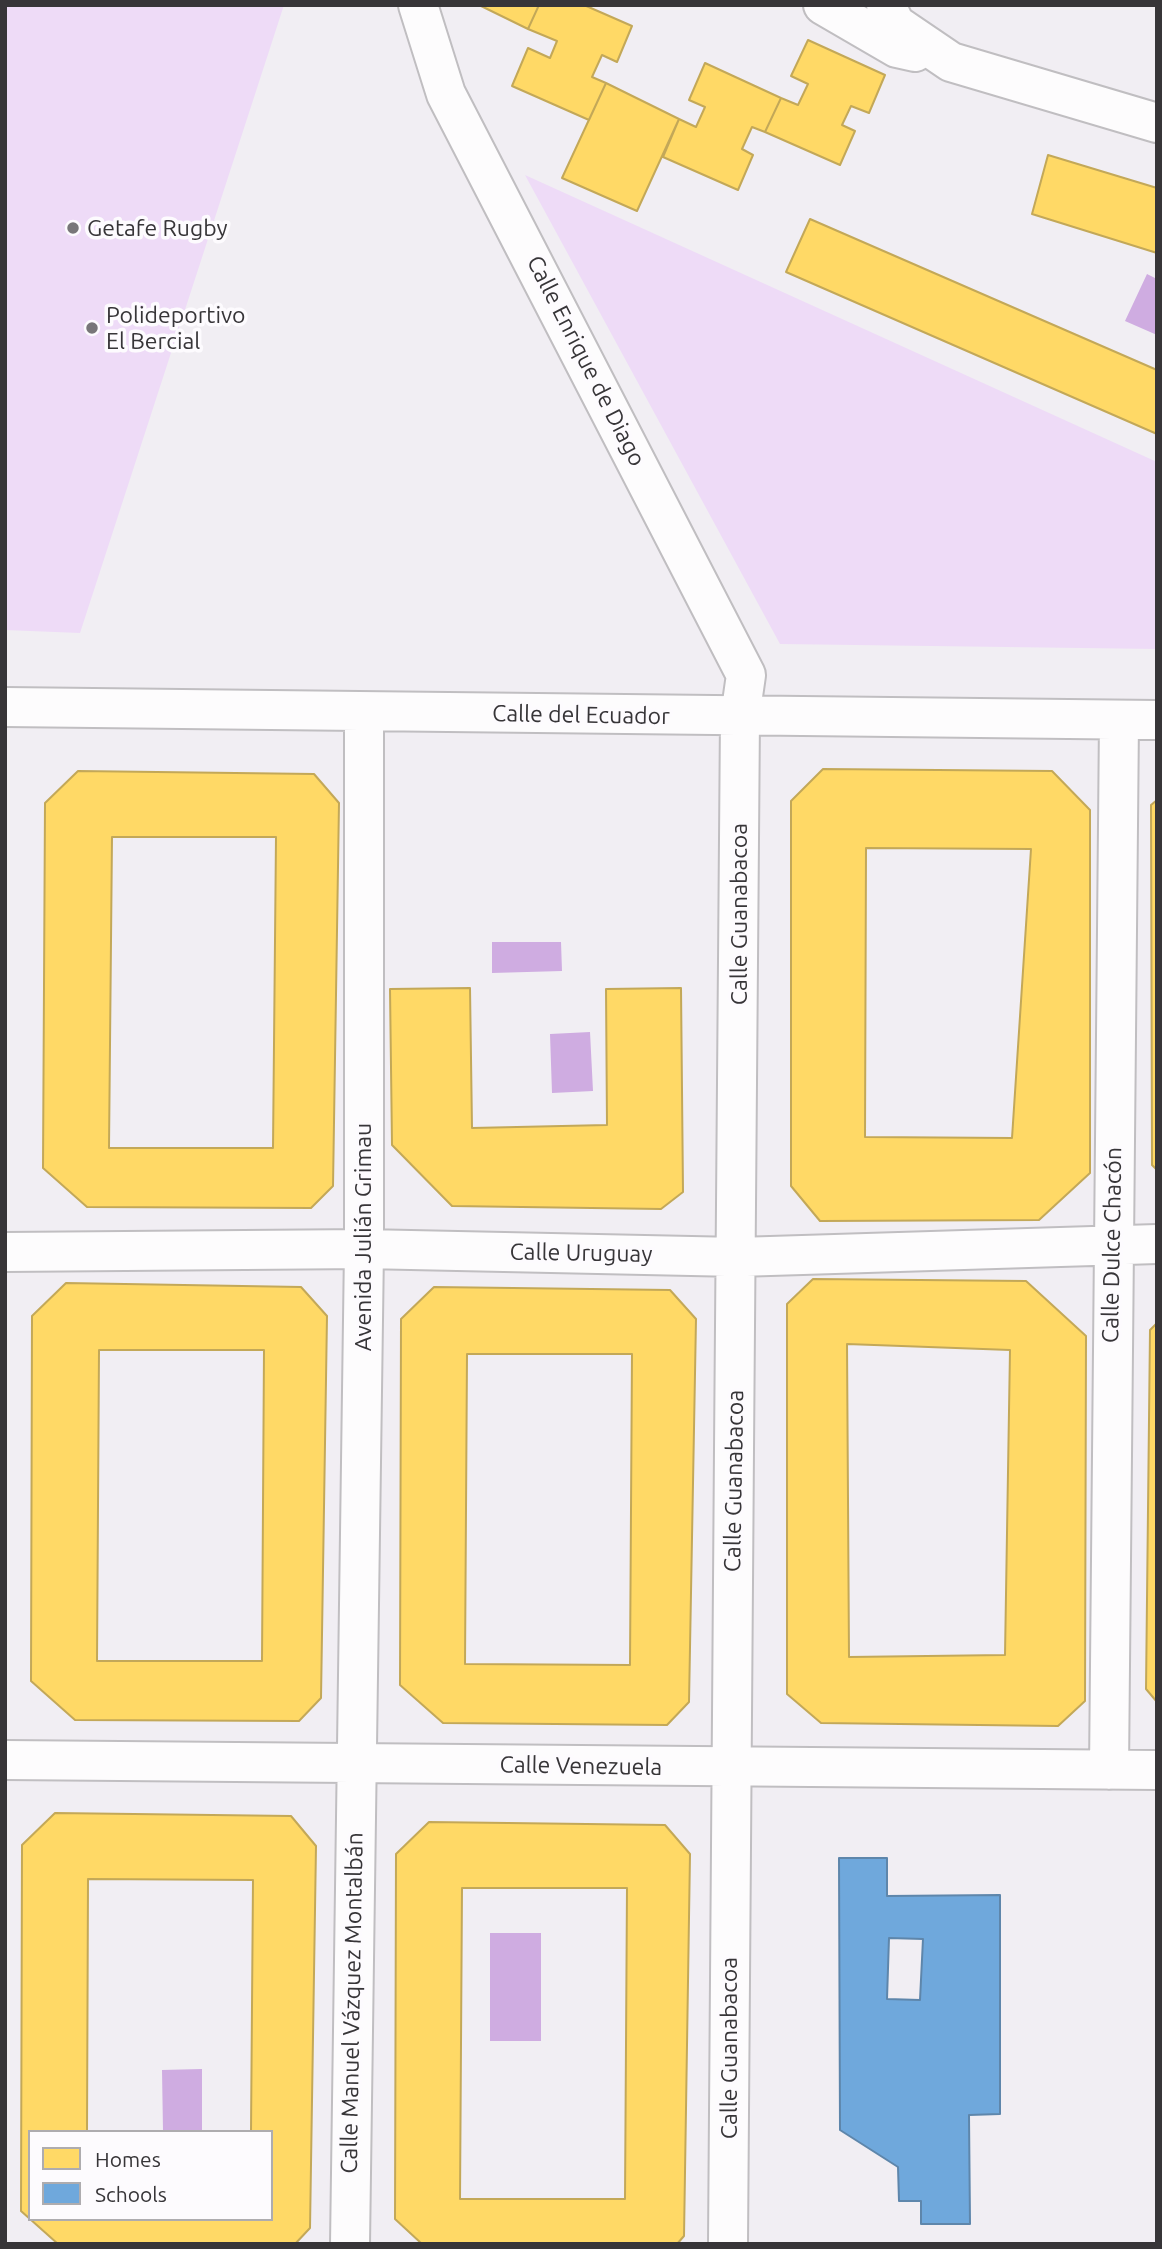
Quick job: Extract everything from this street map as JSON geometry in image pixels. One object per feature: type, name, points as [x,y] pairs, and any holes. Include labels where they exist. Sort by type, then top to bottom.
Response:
[{"type":"street","name":"Calle Enrique de Diago","points":[[418,5],[446,94],[746,675],[740,717]]},
{"type":"street","points":[[823,5],[897,48],[1157,123]]},
{"type":"street","points":[[886,5],[895,24],[951,62]]},
{"type":"street","name":"Calle del Ecuador","points":[[5,706],[1157,720]]},
{"type":"street","name":"Avenida Julián Grimau","points":[[354,1763],[364,1249],[364,712]]},
{"type":"street","name":"Calle Guanabacoa","points":[[728,2244],[729,1768],[738,1257],[740,717]]},
{"type":"street","name":"Calle Dulce Chacón","points":[[1109,1770],[1119,720]]},
{"type":"street","name":"Calle Uruguay","points":[[5,1252],[364,1249],[738,1257],[1157,1244]]},
{"type":"street","name":"Calle Venezuela","points":[[5,1760],[1157,1770]]},
{"type":"street","name":"Calle Manuel Vázquez Montalbán","points":[[350,2244],[354,1763]]},
{"type":"shaded area","name":"Polideportivo El Bercial","points":[[5,5],[284,5],[80,633],[5,630]]},
{"type":"shaded area","points":[[525,175],[1157,462],[1157,649],[780,644]]},
{"type":"shaded area","points":[[1147,274],[1157,279],[1157,335],[1125,321]]},
{"type":"shaded area","points":[[492,942],[561,942],[562,971],[492,973]]},
{"type":"shaded area","points":[[590,1032],[593,1091],[552,1093],[550,1034]]},
{"type":"shaded area","points":[[490,1933],[541,1933],[541,2041],[490,2041]]},
{"type":"shaded area","points":[[202,2069],[202,2130],[163,2130],[162,2070]]},
{"type":"building: Homes","points":[[479,5],[539,5],[528,29]]},
{"type":"building: Homes","points":[[539,5],[584,5],[632,26],[617,62],[602,55],[592,77],[606,83],[589,120],[512,86],[528,48],[550,58],[557,41],[528,29]]},
{"type":"building: Homes","points":[[808,40],[885,75],[869,113],[851,106],[842,125],[855,131],[840,165],[765,132],[781,98],[798,105],[808,84],[791,76]]},
{"type":"building: Homes","points":[[705,63],[781,98],[765,132],[752,127],[742,149],[753,155],[738,190],[663,157],[679,119],[696,127],[705,107],[689,100]]},
{"type":"building: Homes","points":[[606,83],[679,119],[637,211],[562,178]]},
{"type":"building: Homes","points":[[1048,155],[1157,188],[1157,253],[1032,214]]},
{"type":"building: Homes","points":[[810,219],[1157,370],[1157,434],[786,272]]},
{"type":"building: Homes","points":[[823,769],[1052,771],[1090,810],[1090,1173],[1039,1220],[820,1221],[791,1186],[791,801]],"holes":[[[866,848],[1031,849],[1012,1138],[865,1137]]]},
{"type":"building: Homes","points":[[78,771],[314,774],[339,803],[333,1186],[311,1208],[87,1207],[43,1168],[45,803]],"holes":[[[112,837],[276,837],[273,1148],[109,1148]]]},
{"type":"building: Homes","points":[[1157,800],[1157,1170],[1152,1165],[1151,805]]},
{"type":"building: Homes","points":[[470,988],[472,1128],[607,1125],[606,989],[681,988],[683,1192],[661,1209],[452,1206],[392,1145],[390,989]]},
{"type":"building: Homes","points":[[813,1279],[1026,1281],[1086,1336],[1085,1701],[1058,1726],[821,1723],[787,1694],[787,1304]],"holes":[[[847,1344],[1010,1350],[1005,1655],[849,1657]]]},
{"type":"building: Homes","points":[[66,1283],[301,1287],[327,1316],[321,1698],[299,1721],[75,1720],[31,1681],[32,1316]],"holes":[[[99,1350],[264,1350],[262,1661],[97,1661]]]},
{"type":"building: Homes","points":[[434,1287],[670,1290],[696,1319],[689,1702],[667,1725],[443,1723],[400,1685],[401,1319]],"holes":[[[467,1354],[632,1354],[630,1665],[465,1664]]]},
{"type":"building: Homes","points":[[1157,1323],[1157,1702],[1146,1689],[1150,1330]]},
{"type":"building: Homes","points":[[55,1813],[291,1816],[316,1846],[310,2228],[295,2244],[58,2244],[32,2221],[273,2221],[273,2130],[251,2130],[253,1880],[88,1879],[87,2130],[28,2130],[28,2217],[21,2211],[22,1845]]},
{"type":"building: Homes","points":[[429,1822],[665,1825],[690,1854],[684,2236],[677,2244],[422,2244],[395,2219],[396,1854]],"holes":[[[462,1888],[627,1888],[625,2199],[460,2199]]]},
{"type":"building: Schools","points":[[839,1858],[887,1858],[887,1896],[1000,1895],[1000,2114],[969,2115],[970,2224],[921,2224],[921,2201],[899,2201],[898,2167],[840,2130]],"holes":[[[889,1938],[923,1939],[920,2000],[887,1999]]]},
{"type":"place","name":"Getafe Rugby","points":[[73,228]]},
{"type":"place","name":"Polideportivo El Bercial","points":[[92,328]]}]
